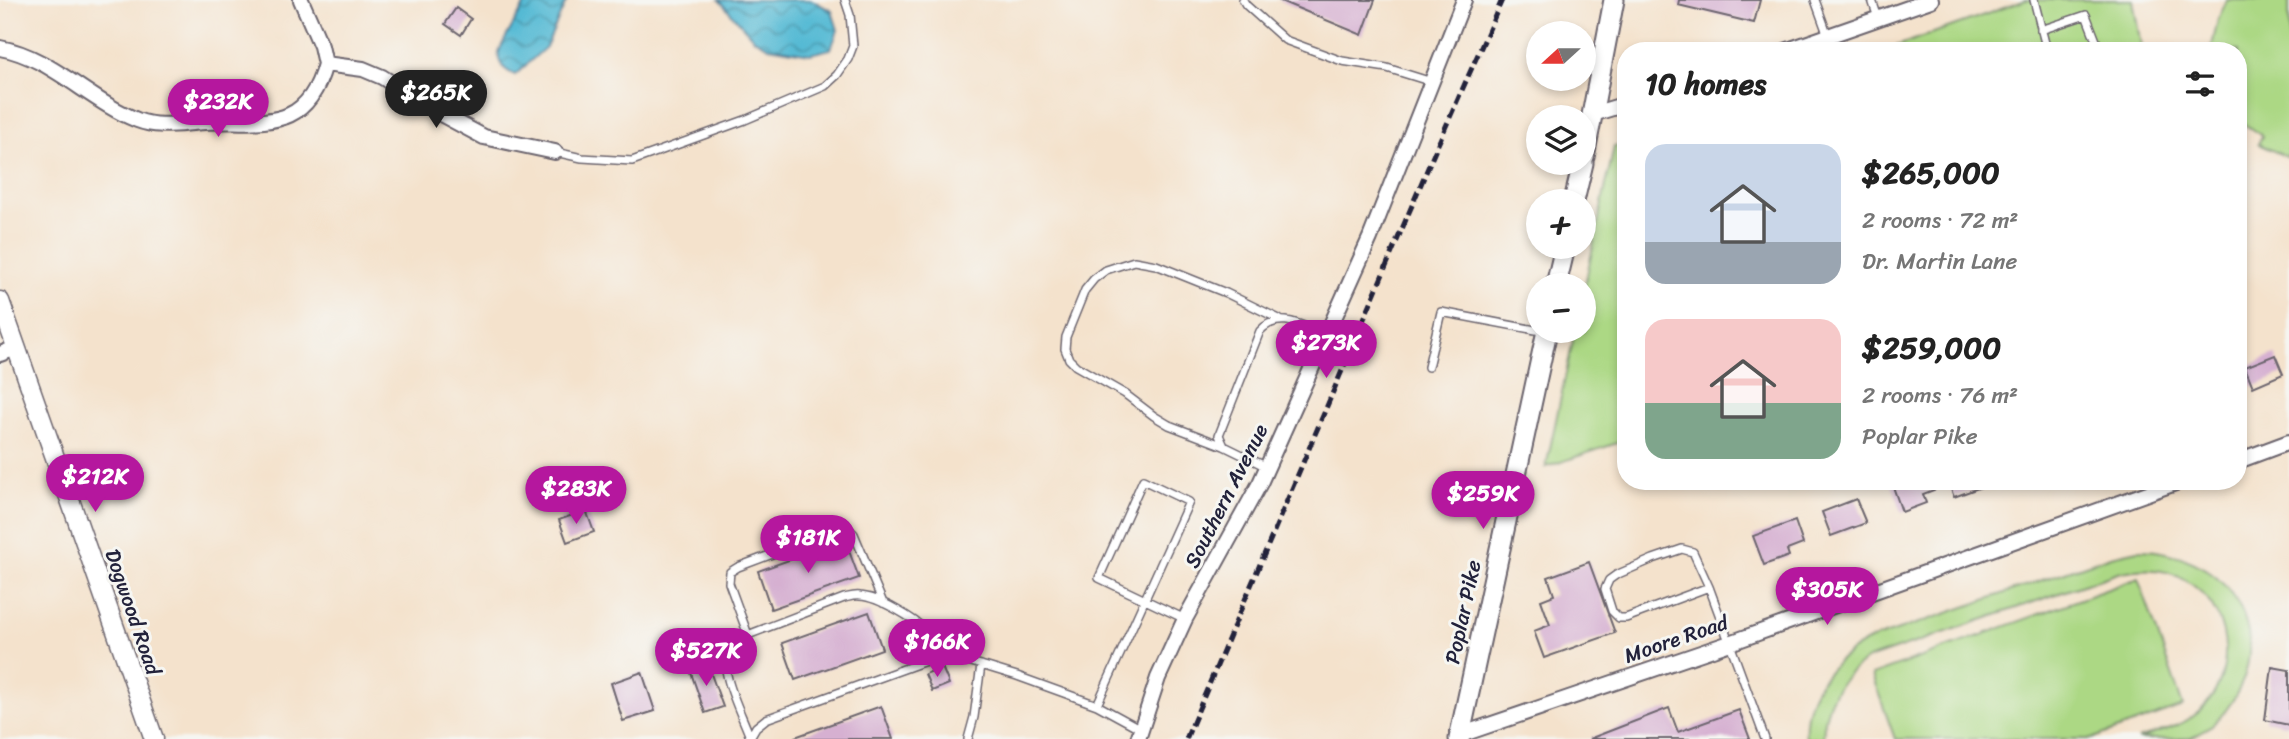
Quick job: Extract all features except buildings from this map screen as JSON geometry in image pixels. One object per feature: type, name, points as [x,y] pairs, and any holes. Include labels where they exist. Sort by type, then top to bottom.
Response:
[{"type":"main road","points":[[1595,105],[1614,0]]},
{"type":"main road","name":"Poplar Pike","points":[[1460,737],[1544,343]]},
{"type":"street","points":[[0,48],[30,57],[102,102],[137,120],[158,126],[278,120],[293,113],[311,95],[326,64],[302,0]]},
{"type":"street","name":"Southern Avenue","points":[[1140,734],[1158,678],[1185,619],[1267,467],[1370,239],[1464,0]]},
{"type":"street","points":[[1814,42],[1931,0]]},
{"type":"street","points":[[326,64],[363,68],[484,137],[555,152]]},
{"type":"street","points":[[1596,113],[1617,107]]},
{"type":"street","name":"Dogwood Road","points":[[0,301],[8,351],[154,739]]},
{"type":"street","points":[[2247,458],[2289,442]]},
{"type":"street","name":"Moore Road","points":[[1460,737],[2155,490]]},
{"type":"lane","points":[[555,152],[582,158],[632,161],[745,120],[825,86],[837,75],[853,46],[850,15],[845,0]]},
{"type":"lane","points":[[1243,0],[1285,40],[1342,61],[1387,68],[1432,82]]},
{"type":"lane","points":[[1815,0],[1829,37]]},
{"type":"lane","points":[[1871,0],[1878,19]]},
{"type":"lane","points":[[2034,0],[2045,42]]},
{"type":"lane","points":[[2042,30],[2086,15],[2096,42]]},
{"type":"lane","points":[[1267,467],[1224,446],[1168,425],[1125,394],[1076,366],[1065,349],[1066,337],[1085,290],[1106,270],[1134,261],[1156,265],[1226,293],[1279,319],[1327,335]]},
{"type":"lane","points":[[1428,367],[1441,312],[1526,328]]},
{"type":"lane","points":[[1224,446],[1219,435],[1222,423],[1260,331],[1267,323],[1279,319]]},
{"type":"lane","points":[[1097,705],[1146,601],[1189,502],[1143,480],[1099,578],[1146,601],[1185,619]]},
{"type":"lane","points":[[748,635],[729,583],[730,572],[839,529],[849,528],[854,534],[883,604]]},
{"type":"lane","points":[[1709,587],[1626,618],[1619,618],[1612,611],[1605,589],[1609,580],[1616,575],[1682,549],[1693,552],[1709,587],[1765,739]]},
{"type":"lane","points":[[750,738],[724,666],[727,643],[844,598],[860,596],[883,604],[928,631],[944,654]]},
{"type":"lane","points":[[750,738],[756,727],[766,719],[944,654],[1097,705],[1140,734]]},
{"type":"lane","points":[[968,739],[974,717],[981,665]]},
{"type":"green space","points":[[2026,0],[2133,0],[2140,42],[1908,42]]},
{"type":"green space","points":[[2227,0],[2289,0],[2289,158],[2258,144],[2262,136],[2247,126],[2247,42],[2213,42],[2218,19]]},
{"type":"green space","points":[[1617,146],[1617,443],[1546,467],[1572,343],[1596,343],[1596,273],[1587,273],[1590,259],[1596,259],[1596,232],[1614,147]]},
{"type":"green space","points":[[2138,550],[2168,553],[2195,563],[2217,578],[2234,598],[2245,621],[2249,647],[2245,675],[2227,709],[2213,724],[2197,735],[2191,738],[2138,739],[2194,716],[2213,695],[2225,660],[2220,623],[2212,606],[2185,580],[2161,571],[2135,570],[2118,573],[1868,659],[1848,674],[1835,693],[1826,714],[1823,739],[1806,739],[1809,707],[1822,680],[1843,657],[1870,640],[2111,556]]},
{"type":"green space","points":[[2138,578],[2183,706],[2091,739],[1895,739],[1872,675]]},
{"type":"water","points":[[527,0],[567,0],[546,47],[515,75],[503,66],[499,60],[499,52]]},
{"type":"water","points":[[719,0],[812,0],[832,11],[838,30],[831,49],[810,54],[769,47],[754,39]]},
{"type":"railway","points":[[1186,739],[1435,151],[1502,0]]}]
